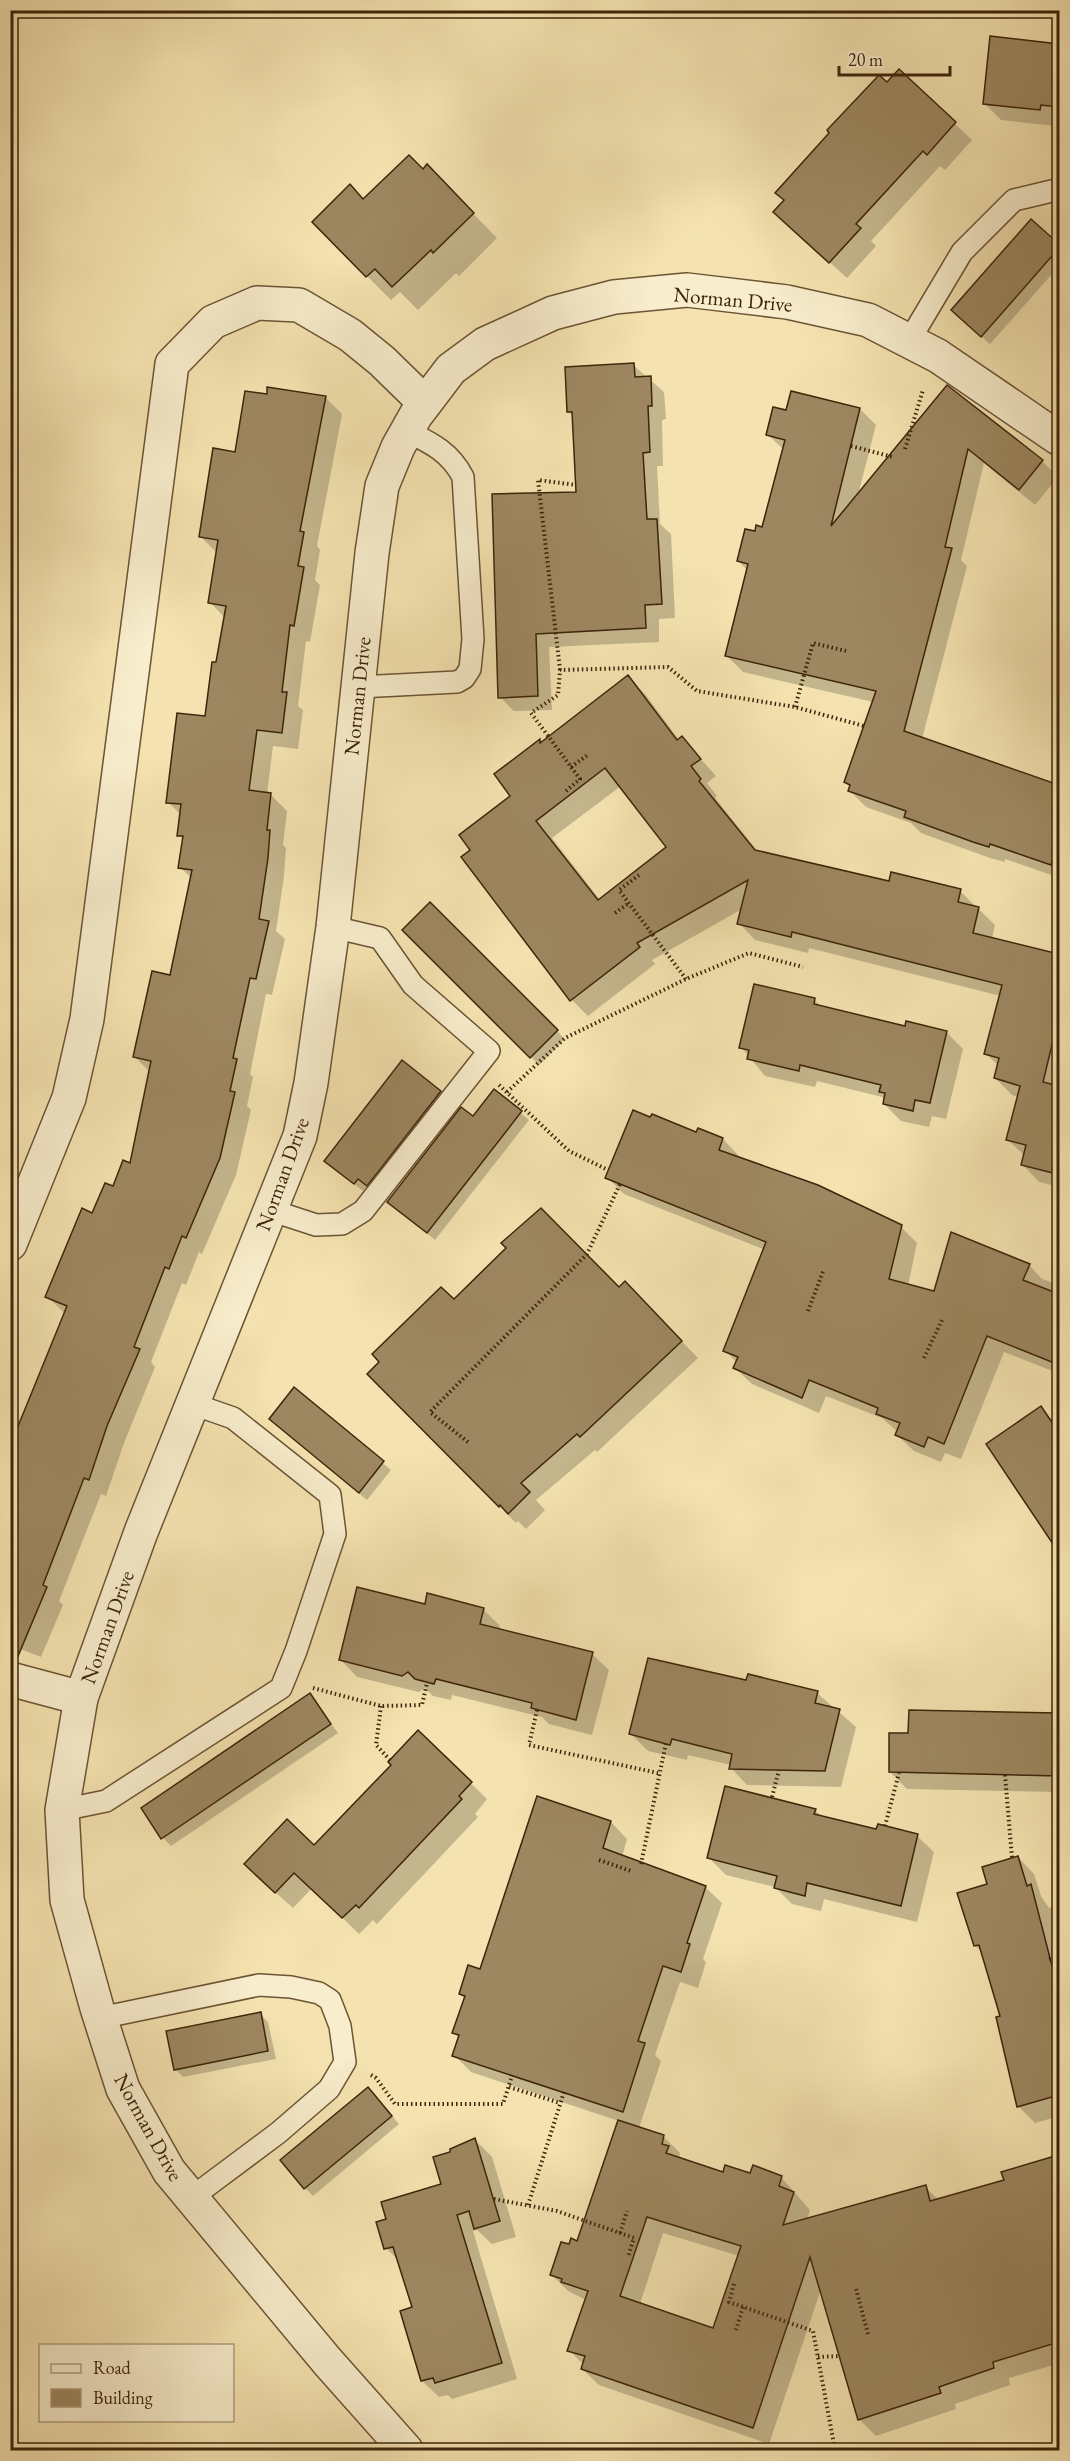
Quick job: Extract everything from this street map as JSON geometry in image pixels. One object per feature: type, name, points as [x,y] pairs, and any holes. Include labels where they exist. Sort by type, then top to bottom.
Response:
[{"type":"street","name":"Norman Drive","points":[[406,2451],[169,2170],[123,2089],[100,2018],[67,1900],[62,1810],[81,1698],[141,1532],[300,1136],[311,1083],[333,927],[372,553],[382,486],[407,431],[425,403],[451,369],[485,344],[553,313],[614,297],[687,290],[787,302],[868,320],[921,347],[1059,437]]},
{"type":"street","points":[[10,1244],[69,1098],[87,1019],[172,364],[213,322],[256,303],[299,305],[350,335],[382,361],[425,403]]},
{"type":"street","points":[[10,1679],[81,1698]]},
{"type":"lane","points":[[921,347],[962,252],[1014,200],[1059,189]]},
{"type":"lane","points":[[359,687],[458,682],[470,669],[472,660],[473,639],[463,477],[456,462],[444,450],[407,431]]},
{"type":"lane","points":[[270,1210],[316,1225],[342,1224],[363,1211],[489,1051],[413,985],[380,938],[333,927]]},
{"type":"lane","points":[[62,1810],[106,1801],[281,1688],[335,1534],[330,1495],[233,1419],[193,1404]]},
{"type":"lane","points":[[100,2018],[259,1985],[291,1987],[319,1993],[330,2000],[340,2026],[345,2061],[329,2089],[278,2133],[191,2198]]},
{"type":"path","points":[[905,449],[921,347]]},
{"type":"path","points":[[851,446],[893,457]]},
{"type":"path","points":[[566,791],[580,779],[531,713],[558,695],[560,670],[538,480],[576,485]]},
{"type":"path","points":[[795,707],[813,643],[846,651]]},
{"type":"path","points":[[560,670],[668,667],[697,691],[795,707],[864,726]]},
{"type":"path","points":[[571,767],[589,754]]},
{"type":"path","points":[[639,875],[619,890],[686,979]]},
{"type":"path","points":[[615,914],[629,903]]},
{"type":"path","points":[[507,1092],[565,1038],[686,979],[749,953],[803,967]]},
{"type":"path","points":[[476,1069],[507,1092],[569,1151],[608,1170]]},
{"type":"path","points":[[468,1442],[430,1412],[587,1254],[620,1184]]},
{"type":"path","points":[[808,1311],[824,1269]]},
{"type":"path","points":[[924,1358],[943,1318]]},
{"type":"path","points":[[284,1680],[381,1706],[422,1705],[427,1683]]},
{"type":"path","points":[[381,1706],[376,1745],[390,1760]]},
{"type":"path","points":[[537,1710],[529,1744],[658,1773]]},
{"type":"path","points":[[641,1864],[666,1743]]},
{"type":"path","points":[[772,1797],[779,1770]]},
{"type":"path","points":[[885,1826],[899,1773]]},
{"type":"path","points":[[1005,1775],[1012,1858]]},
{"type":"path","points":[[598,1860],[631,1871]]},
{"type":"path","points":[[1049,1959],[1059,1956]]},
{"type":"path","points":[[345,2061],[376,2078],[395,2104],[503,2104],[512,2076]]},
{"type":"path","points":[[509,2087],[560,2103]]},
{"type":"path","points":[[528,2205],[564,2092]]},
{"type":"path","points":[[494,2199],[557,2211],[634,2238],[628,2257]]},
{"type":"path","points":[[620,2233],[627,2211]]},
{"type":"path","points":[[734,2284],[729,2302],[813,2331],[835,2451]]},
{"type":"path","points":[[856,2289],[868,2334]]},
{"type":"path","points":[[736,2330],[743,2307]]},
{"type":"path","points":[[818,2357],[840,2356]]},
{"type":"building","points":[[990,36],[1059,44],[1059,107],[1041,105],[1040,110],[983,104]]},
{"type":"building","points":[[899,69],[956,122],[927,155],[923,151],[856,224],[861,228],[829,263],[773,212],[784,200],[775,193],[829,133],[827,130],[879,75],[887,82]]},
{"type":"building","points":[[409,155],[423,169],[427,164],[474,213],[433,253],[431,250],[392,287],[375,269],[366,277],[312,222],[350,184],[363,199]]},
{"type":"building","points":[[1031,219],[1059,244],[1059,248],[981,337],[951,310]]},
{"type":"building","points":[[634,363],[635,377],[651,376],[652,406],[648,406],[650,452],[643,453],[647,519],[657,519],[662,604],[645,605],[646,628],[536,634],[538,696],[498,698],[492,494],[576,492],[572,412],[567,412],[565,367]]},
{"type":"building","points":[[947,385],[1043,460],[1019,490],[968,449],[945,547],[952,548],[904,731],[1059,785],[1059,839],[1051,865],[990,844],[989,847],[973,842],[904,817],[906,811],[848,791],[850,785],[844,782],[876,691],[725,656],[748,564],[737,561],[745,529],[755,531],[756,525],[762,527],[785,440],[766,435],[773,407],[786,410],[791,391],[860,408],[831,526]]},
{"type":"building","points":[[267,387],[326,396],[300,531],[304,532],[298,566],[304,567],[294,626],[290,625],[282,692],[287,692],[282,733],[257,730],[249,790],[271,793],[267,830],[270,830],[268,858],[259,919],[269,921],[256,979],[250,978],[233,1058],[237,1059],[230,1091],[235,1092],[220,1158],[186,1238],[182,1236],[169,1269],[165,1267],[134,1347],[140,1349],[107,1426],[89,1480],[84,1478],[43,1585],[47,1587],[16,1661],[10,1661],[10,1446],[67,1306],[45,1297],[82,1208],[92,1213],[105,1183],[113,1186],[123,1160],[130,1163],[151,1061],[133,1057],[152,971],[170,975],[192,870],[178,868],[183,836],[177,836],[181,804],[166,803],[177,713],[205,716],[212,662],[216,662],[226,606],[208,603],[218,540],[199,537],[213,448],[235,452],[245,391],[267,394]]},
{"type":"building","points":[[628,675],[677,740],[682,736],[701,759],[691,766],[701,779],[699,781],[755,850],[889,881],[891,872],[961,889],[958,902],[979,907],[973,933],[1059,954],[1059,1016],[1043,1082],[1059,1086],[1059,1150],[1053,1173],[1021,1165],[1026,1145],[1006,1140],[1020,1086],[994,1078],[999,1058],[984,1054],[1002,985],[792,932],[791,937],[737,924],[748,880],[637,943],[640,947],[570,1001],[461,857],[470,850],[459,835],[510,796],[494,774],[540,739],[540,743]],"holes":[[[605,768],[666,847],[598,900],[536,821]]]},
{"type":"building","points":[[430,902],[558,1030],[530,1058],[402,930]]},
{"type":"building","points":[[754,984],[815,998],[814,1004],[905,1026],[906,1021],[947,1031],[930,1103],[915,1100],[913,1111],[883,1104],[885,1093],[879,1092],[881,1085],[800,1065],[799,1071],[747,1059],[749,1050],[739,1048]]},
{"type":"building","points":[[402,1060],[441,1091],[367,1186],[358,1179],[354,1184],[324,1161]]},
{"type":"building","points":[[494,1089],[522,1111],[427,1233],[387,1202],[461,1107],[473,1116]]},
{"type":"building","points":[[633,1110],[650,1117],[652,1114],[696,1132],[698,1128],[723,1138],[719,1150],[818,1185],[902,1225],[889,1279],[934,1291],[951,1232],[1030,1264],[1023,1280],[1059,1294],[1059,1365],[987,1336],[944,1444],[928,1437],[924,1447],[895,1435],[900,1423],[876,1414],[878,1408],[809,1380],[802,1398],[733,1368],[738,1357],[723,1351],[766,1242],[605,1178]]},
{"type":"building","points":[[541,1208],[619,1287],[625,1281],[682,1341],[580,1437],[577,1434],[521,1483],[530,1492],[508,1514],[367,1374],[379,1362],[372,1354],[441,1287],[454,1299],[506,1248],[501,1243]]},
{"type":"building","points":[[294,1387],[384,1461],[359,1493],[269,1419]]},
{"type":"building","points":[[1041,1406],[1059,1433],[1059,1553],[986,1444]]},
{"type":"building","points":[[357,1587],[425,1604],[427,1593],[484,1608],[480,1624],[593,1652],[576,1720],[531,1708],[532,1703],[436,1679],[434,1684],[415,1679],[408,1672],[402,1676],[339,1660]]},
{"type":"building","points":[[648,1658],[746,1680],[748,1674],[818,1691],[815,1703],[840,1709],[825,1771],[729,1769],[732,1754],[672,1739],[670,1745],[629,1734]]},
{"type":"building","points":[[310,1693],[331,1724],[161,1839],[141,1808]]},
{"type":"building","points":[[909,1710],[1059,1713],[1059,1776],[889,1772],[889,1733],[908,1733]]},
{"type":"building","points":[[418,1730],[472,1782],[459,1796],[462,1799],[359,1908],[356,1905],[342,1918],[294,1873],[275,1893],[244,1864],[287,1819],[314,1845],[391,1765],[388,1762]]},
{"type":"building","points":[[725,1786],[816,1809],[814,1814],[876,1829],[878,1824],[918,1834],[901,1906],[807,1883],[805,1896],[774,1888],[777,1876],[707,1858]]},
{"type":"building","points":[[537,1796],[611,1821],[603,1848],[706,1886],[687,1943],[690,1944],[681,1972],[663,1966],[638,2041],[645,2043],[623,2112],[452,2056],[459,2035],[452,2033],[465,1996],[459,1994],[468,1965],[480,1969]]},
{"type":"building","points":[[1018,1856],[1027,1886],[1031,1884],[1059,1993],[1059,2095],[1017,2107],[996,2017],[1000,2016],[979,1945],[974,1946],[957,1893],[987,1884],[982,1867]]},
{"type":"building","points":[[261,2012],[268,2051],[174,2070],[166,2031]]},
{"type":"building","points":[[368,2087],[392,2116],[304,2189],[280,2160]]},
{"type":"building","points":[[618,2120],[664,2135],[662,2144],[669,2146],[666,2153],[723,2172],[725,2165],[750,2173],[753,2165],[782,2176],[779,2186],[794,2192],[783,2225],[926,2185],[930,2201],[1004,2180],[1001,2172],[1055,2156],[1059,2173],[1059,2342],[993,2362],[994,2368],[939,2387],[941,2393],[858,2420],[810,2257],[753,2428],[581,2369],[585,2356],[567,2351],[588,2291],[561,2282],[562,2279],[550,2275],[561,2242],[569,2244],[571,2238],[577,2241]],"holes":[[[647,2217],[741,2246],[713,2328],[620,2296]]]},
{"type":"building","points":[[475,2138],[500,2221],[474,2229],[469,2211],[457,2215],[502,2363],[435,2383],[433,2378],[421,2381],[400,2311],[412,2307],[393,2247],[384,2249],[376,2222],[386,2219],[381,2202],[441,2184],[433,2157],[450,2152],[450,2149]]}]
